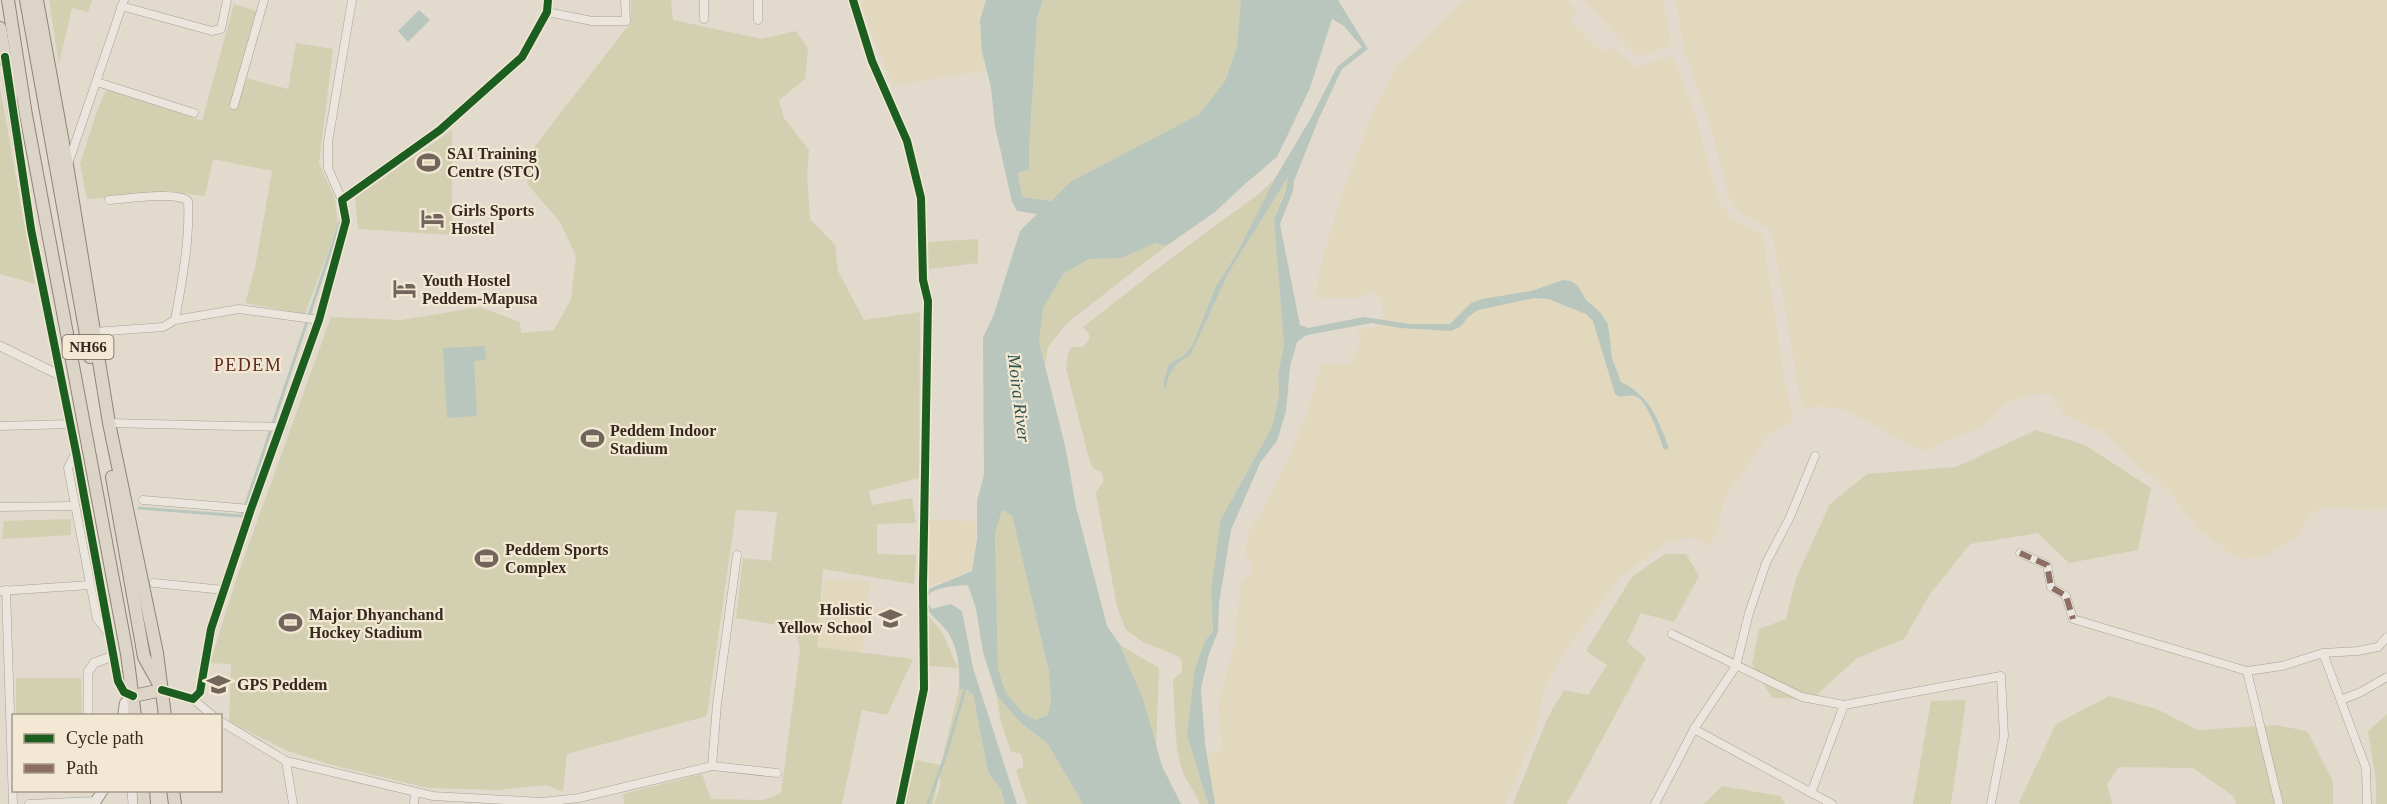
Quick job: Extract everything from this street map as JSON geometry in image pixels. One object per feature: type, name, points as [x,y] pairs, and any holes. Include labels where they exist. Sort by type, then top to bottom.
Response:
[{"type":"highway","name":"NH66","points":[[8,0],[26,115],[135,714]]},
{"type":"highway","name":"NH66","points":[[26,0],[144,657],[162,690],[165,714]]},
{"type":"highway","points":[[38,0],[109,423],[157,653],[162,690],[133,696]]},
{"type":"highway","points":[[0,28],[4,57],[26,115]]},
{"type":"main road","points":[[123,714],[125,703],[133,696]]},
{"type":"street","points":[[67,165],[123,3],[212,31],[221,29],[227,0]]},
{"type":"street","points":[[234,105],[264,0]]},
{"type":"street","points":[[193,699],[200,692],[211,629],[251,509],[319,320],[346,221],[342,200],[328,168],[328,142],[352,0]]},
{"type":"street","points":[[342,200],[440,130],[522,57],[547,12],[548,0]]},
{"type":"street","points":[[547,12],[592,21],[626,21],[626,0]]},
{"type":"street","points":[[704,0],[704,19]]},
{"type":"street","points":[[758,0],[758,20]]},
{"type":"street","points":[[853,0],[872,61],[907,141],[919,186],[923,280],[928,301],[923,586],[924,689],[900,804]]},
{"type":"street","points":[[4,57],[31,229],[76,452],[118,681],[124,692],[133,696]]},
{"type":"street","points":[[97,82],[194,113]]},
{"type":"street","points":[[110,200],[172,196],[188,201],[189,220],[184,269],[175,320]]},
{"type":"street","points":[[94,332],[163,327],[175,320],[239,309],[319,320]]},
{"type":"street","points":[[0,346],[59,375]]},
{"type":"street","points":[[109,423],[282,427]]},
{"type":"street","points":[[0,426],[70,424]]},
{"type":"street","points":[[76,452],[68,468],[75,506],[97,619],[110,635]]},
{"type":"street","points":[[1655,804],[1694,729],[1736,666],[1749,613],[1766,563],[1790,517],[1815,456]]},
{"type":"street","points":[[143,500],[251,509]]},
{"type":"street","points":[[0,507],[75,506]]},
{"type":"street","points":[[2020,553],[2047,565],[2051,587],[2066,596],[2073,619],[2247,671],[2282,666],[2323,653],[2358,651],[2378,647],[2387,637]]},
{"type":"street","points":[[712,766],[717,704],[737,555]]},
{"type":"street","points":[[154,583],[224,590]]},
{"type":"street","points":[[12,783],[3,590],[90,585]]},
{"type":"street","points":[[1672,634],[1802,697],[1844,705],[2001,676],[2004,736],[1991,804]]},
{"type":"street","points":[[2323,653],[2366,768],[2367,804]]},
{"type":"street","points":[[88,714],[88,672],[94,663],[113,656]]},
{"type":"street","points":[[2247,671],[2279,804]]},
{"type":"street","points":[[2341,700],[2387,677]]},
{"type":"street","points":[[162,690],[193,699],[211,714]]},
{"type":"street","points":[[1811,793],[1844,705]]},
{"type":"street","points":[[222,722],[286,761],[433,796],[542,802],[579,798],[712,766],[777,773]]},
{"type":"street","points":[[1694,729],[1832,804]]},
{"type":"street","points":[[286,761],[294,804]]},
{"type":"street","points":[[414,804],[415,793]]},
{"type":"street","points":[[29,804],[95,799]]},
{"type":"shaded area","points":[[49,0],[92,0],[88,12],[72,8],[59,64]]},
{"type":"shaded area","points":[[631,0],[671,0],[673,20],[762,39],[796,31],[808,49],[805,79],[779,100],[784,118],[809,150],[807,175],[810,219],[835,245],[838,271],[864,320],[920,312],[919,478],[869,491],[872,505],[912,498],[916,523],[877,524],[877,554],[916,555],[914,584],[823,569],[817,647],[913,659],[887,715],[862,710],[842,804],[624,804],[623,794],[702,774],[711,799],[764,800],[781,793],[800,650],[796,628],[736,618],[743,558],[771,561],[777,512],[736,510],[707,716],[567,754],[563,792],[547,785],[499,790],[428,788],[332,765],[288,751],[229,722],[231,664],[210,663],[237,577],[331,317],[402,320],[480,307],[520,322],[521,333],[554,330],[571,299],[576,256],[560,222],[528,185],[525,159],[631,22]]},
{"type":"shaded area","points":[[867,0],[986,0],[980,20],[982,52],[986,70],[893,86],[860,2]]},
{"type":"shaded area","points":[[1043,0],[1241,0],[1237,47],[1225,81],[1200,115],[1070,182],[1051,201],[1022,197],[1018,172],[1029,169],[1037,18]]},
{"type":"shaded area","points":[[1464,0],[1566,0],[1578,12],[1570,21],[1601,52],[1611,46],[1634,67],[1673,56],[1697,120],[1718,200],[1731,218],[1763,235],[1783,371],[1793,420],[1766,437],[1740,478],[1732,486],[1723,505],[1716,536],[1707,547],[1693,537],[1666,542],[1619,578],[1569,646],[1546,683],[1536,730],[1505,804],[1215,804],[1206,753],[1212,754],[1223,749],[1218,704],[1235,645],[1241,580],[1251,574],[1251,564],[1245,554],[1248,534],[1275,487],[1305,419],[1322,363],[1349,365],[1360,345],[1357,331],[1383,325],[1451,331],[1460,327],[1478,310],[1534,298],[1548,299],[1586,314],[1593,321],[1615,394],[1620,397],[1632,395],[1640,399],[1653,421],[1664,450],[1668,448],[1659,422],[1634,389],[1621,382],[1612,358],[1608,324],[1600,312],[1586,300],[1578,286],[1563,280],[1531,291],[1482,299],[1471,303],[1450,324],[1410,324],[1383,320],[1382,298],[1369,291],[1360,298],[1316,298],[1320,268],[1338,206],[1375,107],[1397,67]]},
{"type":"shaded area","points":[[1583,0],[1663,0],[1671,45],[1638,57]]},
{"type":"shaded area","points":[[1676,0],[2387,0],[2387,507],[2373,510],[2326,508],[2312,512],[2298,536],[2263,558],[2239,559],[2198,529],[2168,490],[2135,463],[2104,432],[2063,414],[2051,394],[2030,395],[2007,402],[1984,426],[1921,451],[1844,409],[1816,406],[1806,412],[1801,402],[1774,243],[1769,229],[1739,212],[1729,197],[1710,124],[1684,50]]},
{"type":"shaded area","points":[[234,4],[256,11],[238,76],[288,89],[296,43],[333,49],[319,163],[335,199],[338,225],[305,314],[245,303],[255,268],[272,171],[213,159],[205,196],[188,194],[87,199],[80,164],[107,88],[202,121]]},
{"type":"shaded area","points":[[0,87],[35,284],[0,274]]},
{"type":"shaded area","name":"SAI Training Centre (STC)","points":[[452,130],[452,235],[358,229],[355,198]]},
{"type":"shaded area","points":[[1288,177],[1274,220],[1284,345],[1278,374],[1279,394],[1272,427],[1232,499],[1211,590],[1213,631],[1205,641],[1187,735],[1208,804],[1200,804],[1184,775],[1178,754],[1173,680],[1182,672],[1182,661],[1178,656],[1143,642],[1126,630],[1117,607],[1096,493],[1104,480],[1101,472],[1093,468],[1089,459],[1066,368],[1068,353],[1072,347],[1083,347],[1089,340],[1089,334],[1083,327],[1274,180],[1236,255],[1216,286],[1192,346],[1183,356],[1169,364],[1164,388],[1177,364],[1191,354],[1229,272]]},
{"type":"shaded area","points":[[978,239],[978,263],[929,269],[928,242]]},
{"type":"shaded area","points":[[1156,243],[1166,246],[1067,323],[1048,347],[1045,365],[1039,342],[1043,308],[1064,273],[1089,259],[1121,257]]},
{"type":"shaded area","points":[[2036,430],[2085,445],[2151,488],[2138,550],[2069,563],[2038,533],[1970,544],[1930,594],[1904,639],[1857,658],[1812,699],[1772,698],[1752,664],[1759,629],[1786,619],[1796,578],[1830,504],[1867,474],[1956,467]]},
{"type":"shaded area","points":[[1002,510],[1012,515],[1049,672],[1051,700],[1048,715],[1035,720],[1023,713],[1006,693],[998,669],[995,533]]},
{"type":"shaded area","points":[[71,519],[71,535],[2,539],[4,521]]},
{"type":"shaded area","points":[[928,520],[976,521],[972,570],[929,587]]},
{"type":"shaded area","points":[[1665,554],[1686,554],[1699,576],[1674,622],[1641,613],[1627,642],[1646,658],[1567,804],[1513,804],[1548,717],[1564,690],[1588,695],[1607,665],[1586,651],[1632,577]]},
{"type":"shaded area","points":[[825,579],[870,582],[862,654],[816,648]]},
{"type":"shaded area","points":[[929,616],[943,634],[958,668],[929,666]]},
{"type":"shaded area","points":[[1120,645],[1159,668],[1156,748],[1143,699]]},
{"type":"shaded area","points":[[16,678],[81,678],[82,714],[16,714]]},
{"type":"shaded area","points":[[959,689],[973,694],[988,772],[1001,790],[1005,804],[934,804],[940,787],[940,770],[933,804],[905,804],[916,760],[941,765]]},
{"type":"shaded area","points":[[997,696],[1022,724],[1048,744],[1083,804],[1027,804],[1016,770],[1023,767],[1023,759],[1020,753],[1011,752],[1000,719]]},
{"type":"shaded area","points":[[2109,696],[2157,709],[2198,730],[2275,725],[2307,731],[2333,781],[2333,804],[2236,804],[2233,796],[2193,768],[2119,767],[2107,784],[2112,804],[2021,804],[2019,802],[2056,724]]},
{"type":"shaded area","points":[[1966,700],[1951,804],[1913,804],[1931,701]]},
{"type":"shaded area","points":[[2387,714],[2387,804],[2376,804],[2376,781],[2368,731]]},
{"type":"shaded area","points":[[1722,786],[1780,796],[1785,804],[1704,804]]},
{"type":"water","name":"Moira River","points":[[986,0],[1043,0],[1037,18],[1029,169],[1018,173],[1022,197],[1051,201],[1070,182],[1200,114],[1225,81],[1237,47],[1241,0],[1338,0],[1368,49],[1342,69],[1319,118],[1280,224],[1300,325],[1308,328],[1364,317],[1410,324],[1450,324],[1471,303],[1482,299],[1531,291],[1563,280],[1571,281],[1578,286],[1586,300],[1600,312],[1608,324],[1612,358],[1621,382],[1639,394],[1652,409],[1669,448],[1664,450],[1650,415],[1639,398],[1620,397],[1615,394],[1593,321],[1586,314],[1548,299],[1534,298],[1478,310],[1460,327],[1451,331],[1401,328],[1372,323],[1307,335],[1297,342],[1290,367],[1286,411],[1277,441],[1260,463],[1231,530],[1219,603],[1218,632],[1209,654],[1201,688],[1205,744],[1215,804],[1208,804],[1187,735],[1195,669],[1205,641],[1213,631],[1211,590],[1221,519],[1272,427],[1279,394],[1278,374],[1284,345],[1274,220],[1286,189],[1288,177],[1229,272],[1191,354],[1177,364],[1170,374],[1164,391],[1164,380],[1169,364],[1183,356],[1192,346],[1216,286],[1236,255],[1274,180],[1311,118],[1337,67],[1362,47],[1344,26],[1332,19],[1310,88],[1277,157],[1215,212],[1166,246],[1156,243],[1121,258],[1089,259],[1064,273],[1043,308],[1039,342],[1066,450],[1076,507],[1107,626],[1120,645],[1143,699],[1162,766],[1181,804],[1083,804],[1048,744],[1022,724],[997,696],[983,652],[976,609],[968,585],[938,589],[928,596],[932,609],[951,604],[962,611],[973,668],[1017,804],[1005,804],[1001,790],[988,772],[973,694],[959,689],[959,668],[955,647],[949,634],[929,612],[924,594],[929,589],[972,571],[977,539],[977,501],[984,475],[983,338],[994,314],[1020,231],[1037,214],[1017,211],[1012,202],[995,126],[991,87],[982,52],[980,20]],"holes":[[[1002,510],[1012,515],[1049,672],[1051,700],[1048,715],[1035,720],[1023,713],[1006,693],[998,669],[995,533]]]},
{"type":"water","points":[[419,10],[430,20],[408,42],[398,31]]},
{"type":"water","points":[[485,346],[486,360],[474,361],[477,416],[447,418],[443,348]]},
{"type":"waterway","points":[[139,508],[242,516],[341,220]]},
{"type":"waterway","points":[[928,804],[966,686]]},
{"type":"marked path","points":[[2020,553],[2047,565],[2051,587],[2066,596],[2073,619]]},
{"type":"cycle path","points":[[162,690],[193,699],[200,692],[211,629],[251,509],[319,320],[346,221],[342,200],[440,130],[522,57],[547,12],[548,0]]},
{"type":"cycle path","points":[[853,0],[872,61],[907,141],[921,198],[923,280],[928,301],[923,586],[924,689],[900,804]]},
{"type":"cycle path","points":[[5,57],[31,229],[76,452],[118,681],[124,692],[133,696]]},
{"type":"place","name":"SAI Training Centre (STC)","points":[[429,162]]},
{"type":"place","name":"Girls Sports Hostel","points":[[433,219]]},
{"type":"place","name":"Youth Hostel Peddem-Mapusa","points":[[404,289]]},
{"type":"place","name":"Peddem Indoor Stadium","points":[[592,439]]},
{"type":"place","name":"Peddem Sports Complex","points":[[487,558]]},
{"type":"place","name":"Holistic Yellow School","points":[[890,618]]},
{"type":"place","name":"Major Dhyanchand Hockey Stadium","points":[[291,623]]},
{"type":"place","name":"GPS Peddem","points":[[219,684]]},
{"type":"district","name":"PEDEM","points":[[248,365]]}]
